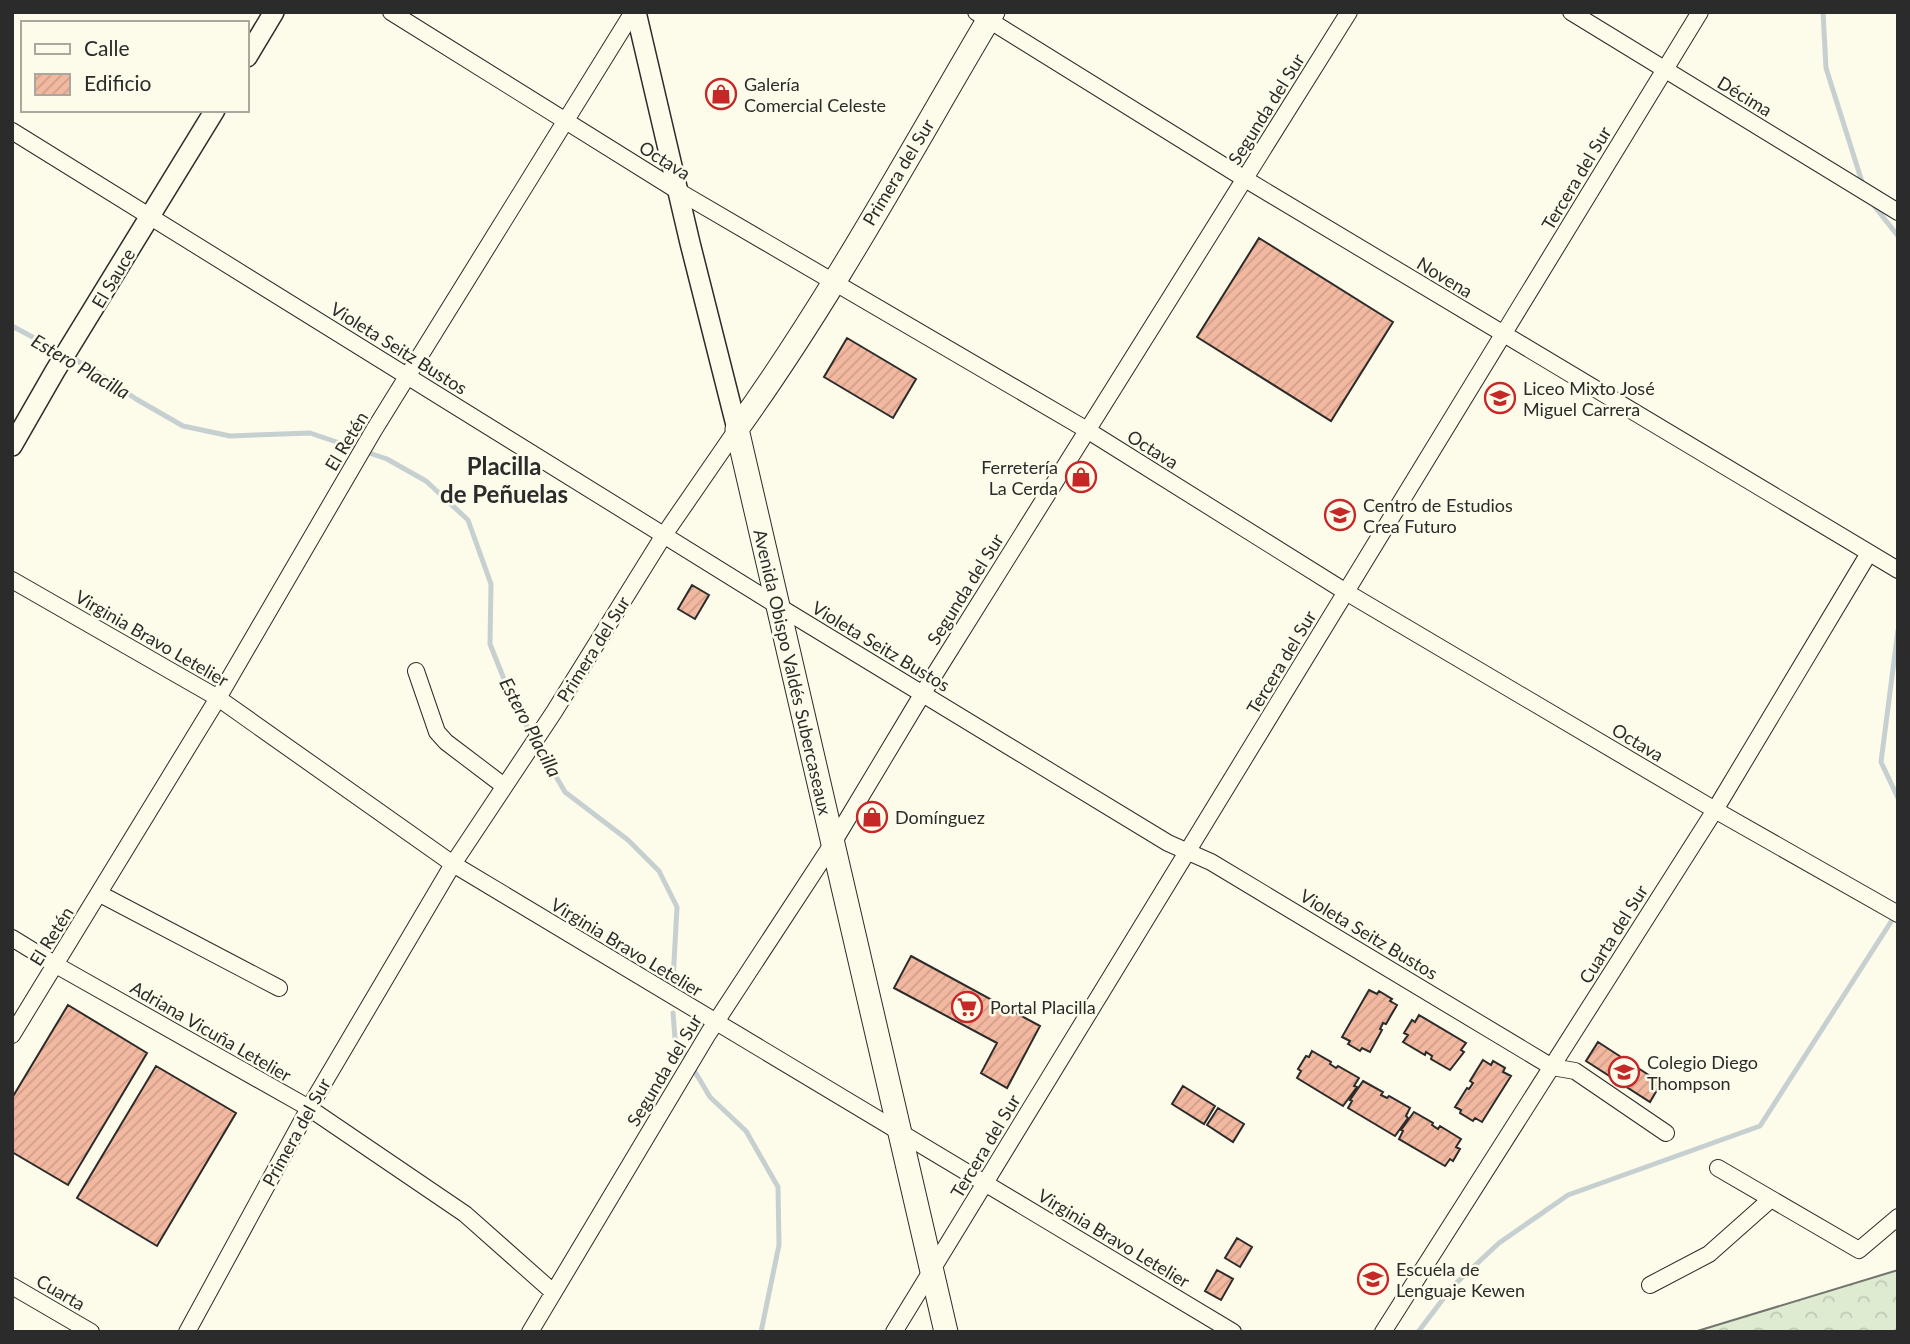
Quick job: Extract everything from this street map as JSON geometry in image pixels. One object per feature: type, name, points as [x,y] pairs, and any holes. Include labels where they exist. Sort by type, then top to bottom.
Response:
[{"type":"main road","name":"Primera del Sur","points":[[737,429],[758,401],[833,282],[986,15]]},
{"type":"main road","name":"Avenida Obispo Valdés Subercaseaux","points":[[737,429],[946,1332]]},
{"type":"street","points":[[248,55],[274,12]]},
{"type":"street","name":"Octava","points":[[391,12],[678,191],[1087,430],[1346,592],[1715,810],[1898,914]]},
{"type":"street","name":"El Retén","points":[[12,1035],[218,698],[374,430],[635,12]]},
{"type":"street","name":"Avenida Obispo Valdés Subercaseaux","points":[[635,12],[737,429]]},
{"type":"street","name":"Segunda del Sur","points":[[530,1332],[711,1028],[832,843],[1349,12]]},
{"type":"street","name":"Décima","points":[[1571,12],[1898,212]]},
{"type":"street","name":"Tercera del Sur","points":[[894,1332],[1700,12]]},
{"type":"street","name":"Novena","points":[[986,15],[1245,179],[1894,568]]},
{"type":"street","name":"El Sauce","points":[[12,446],[214,112]]},
{"type":"street","name":"Violeta Seitz Bustos","points":[[12,131],[778,606],[1168,843],[1211,862],[1552,1067],[1575,1071],[1666,1133]]},
{"type":"street","name":"Primera del Sur","points":[[187,1332],[309,1108],[453,864],[554,712],[664,535],[737,429]]},
{"type":"street","name":"Cuarta del Sur","points":[[1383,1332],[1715,810],[1869,553]]},
{"type":"street","name":"Virginia Bravo Letelier","points":[[12,580],[218,698],[453,864],[711,1028],[900,1132],[1233,1332]]},
{"type":"street","points":[[416,671],[438,732],[446,742],[504,786]]},
{"type":"street","points":[[100,894],[279,988]]},
{"type":"street","name":"Adriana Vicuña Letelier","points":[[12,938],[309,1108],[465,1214],[553,1292]]},
{"type":"street","points":[[1718,1168],[1859,1250],[1898,1217]]},
{"type":"street","points":[[1650,1285],[1709,1254],[1771,1199]]},
{"type":"street","name":"Cuarta","points":[[12,1286],[91,1332]]},
{"type":"green space","points":[[1898,1270],[1898,1332],[1694,1332]]},
{"type":"building","points":[[1259,238],[1393,322],[1331,421],[1197,337]]},
{"type":"building","points":[[847,338],[916,379],[893,418],[824,377]]},
{"type":"building","points":[[692,585],[709,595],[695,619],[678,609]]},
{"type":"building","name":"Portal Placilla","points":[[911,956],[1040,1026],[1007,1088],[981,1073],[997,1043],[894,988]]},
{"type":"building","points":[[1369,990],[1377,994],[1379,991],[1397,1005],[1386,1024],[1383,1023],[1370,1052],[1362,1048],[1360,1051],[1342,1037]]},
{"type":"building","points":[[68,1005],[147,1053],[68,1185],[12,1152],[12,1098]]},
{"type":"building","points":[[1419,1015],[1466,1043],[1461,1050],[1464,1052],[1450,1070],[1431,1059],[1432,1056],[1426,1052],[1425,1055],[1403,1042],[1408,1035],[1404,1033],[1412,1020],[1415,1022]]},
{"type":"building","name":"Colegio Diego Thompson","points":[[1598,1042],[1661,1083],[1650,1102],[1586,1061]]},
{"type":"building","points":[[1312,1051],[1336,1068],[1338,1066],[1359,1078],[1354,1086],[1357,1087],[1343,1106],[1297,1078],[1301,1071],[1298,1069]]},
{"type":"building","points":[[1483,1060],[1491,1065],[1493,1061],[1505,1068],[1503,1072],[1511,1076],[1482,1122],[1475,1118],[1473,1121],[1455,1107],[1473,1083],[1470,1081]]},
{"type":"building","points":[[156,1066],[236,1113],[157,1246],[77,1198]]},
{"type":"building","points":[[1363,1081],[1383,1092],[1381,1095],[1387,1098],[1389,1096],[1410,1108],[1406,1116],[1408,1118],[1395,1136],[1348,1108],[1352,1101],[1350,1100]]},
{"type":"building","points":[[1183,1086],[1215,1106],[1204,1124],[1172,1104]]},
{"type":"building","points":[[1218,1108],[1244,1124],[1233,1142],[1207,1125]]},
{"type":"building","points":[[1414,1112],[1438,1129],[1440,1126],[1461,1139],[1456,1147],[1460,1149],[1453,1161],[1450,1159],[1445,1166],[1399,1139],[1403,1131],[1401,1130]]},
{"type":"building","points":[[1237,1238],[1252,1247],[1240,1267],[1225,1258]]},
{"type":"building","points":[[1217,1270],[1233,1279],[1221,1300],[1205,1291]]},
{"type":"waterway","points":[[1823,12],[1826,68],[1863,185]]},
{"type":"waterway","points":[[1872,203],[1898,236]]},
{"type":"waterway","name":"Estero Placilla","points":[[12,326],[94,370],[136,399],[183,426],[230,436],[310,433],[387,459],[426,481],[468,520],[491,584],[490,644],[514,704],[565,792],[628,840],[659,871],[677,907],[673,981]]},
{"type":"waterway","points":[[1898,630],[1881,762],[1898,798]]},
{"type":"waterway","points":[[1418,1332],[1453,1286],[1499,1243],[1568,1195],[1760,1126],[1896,914]]},
{"type":"waterway","name":"Estero Placilla","points":[[673,1013],[675,1038],[710,1097],[746,1131],[778,1187],[779,1245],[761,1332]]},
{"type":"place","name":"Galería Comercial Celeste","points":[[721,94]]},
{"type":"place","name":"Liceo Mixto José Miguel Carrera","points":[[1500,398]]},
{"type":"place","name":"Ferretería La Cerda","points":[[1081,477]]},
{"type":"place","name":"Centro de Estudios Crea Futuro","points":[[1340,515]]},
{"type":"place","name":"Domínguez","points":[[872,817]]},
{"type":"place","name":"Portal Placilla","points":[[967,1007]]},
{"type":"place","name":"Colegio Diego Thompson","points":[[1624,1072]]},
{"type":"place","name":"Escuela de Lenguaje Kewen","points":[[1373,1279]]},
{"type":"district","name":"Placilla de Peñuelas","points":[[504,479]]}]
